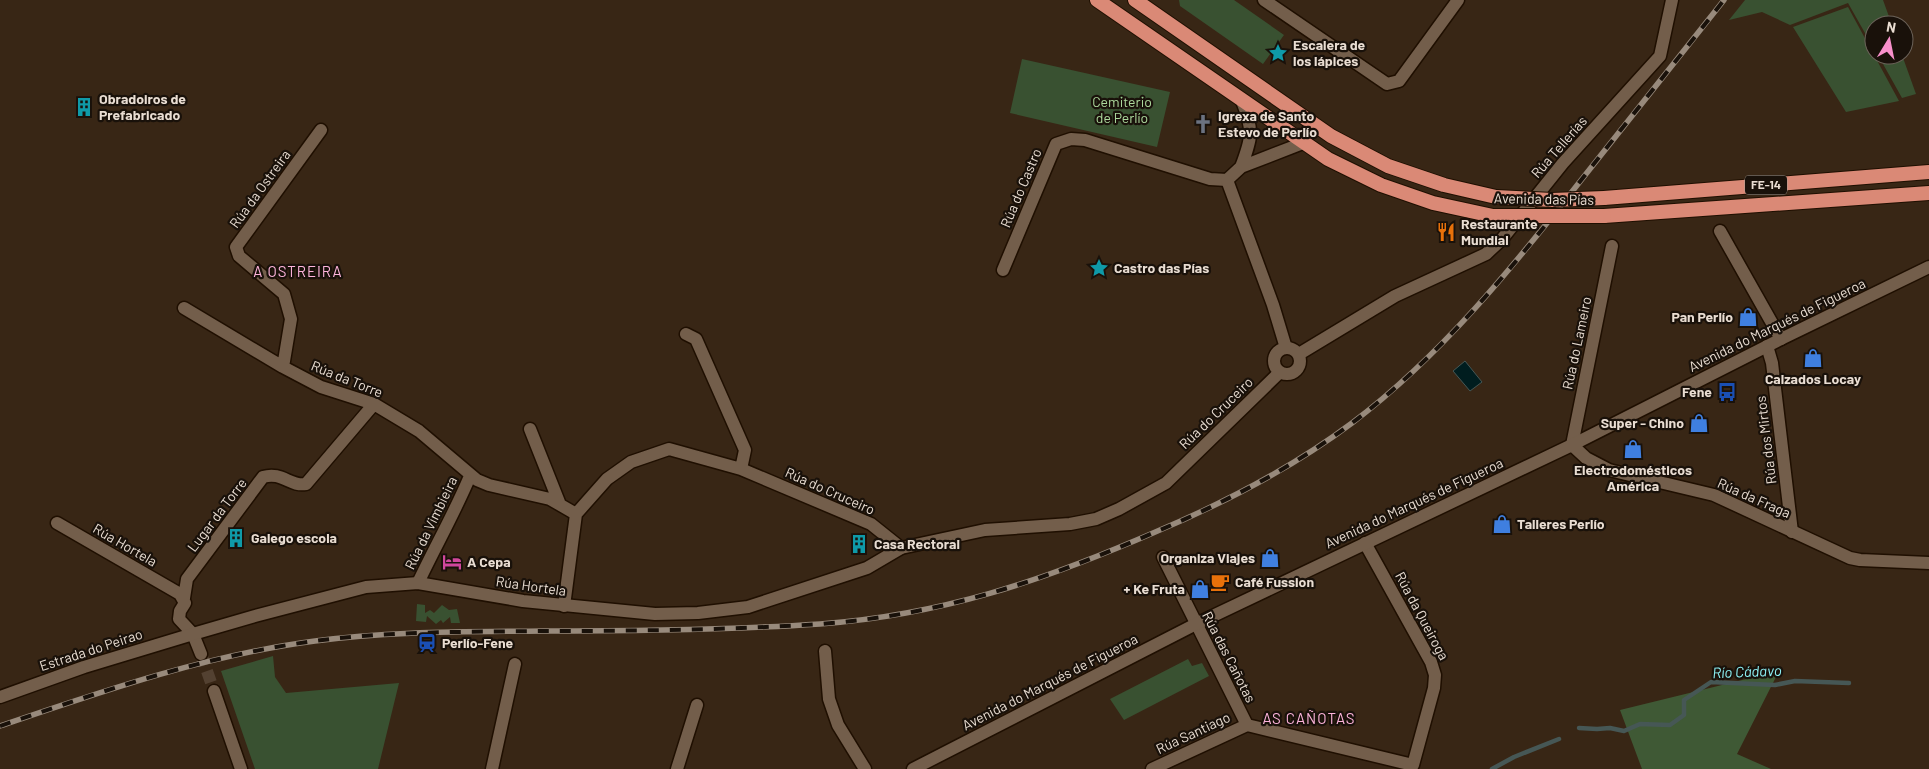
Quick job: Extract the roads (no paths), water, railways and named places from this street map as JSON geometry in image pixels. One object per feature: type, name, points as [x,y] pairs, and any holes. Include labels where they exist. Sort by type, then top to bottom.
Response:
[{"type":"highway","name":"Avenida das Pías","points":[[1097,0],[1328,159],[1381,185],[1433,203],[1493,216],[1604,216],[1929,193]]},
{"type":"highway","name":"Avenida das Pías","points":[[1135,0],[1331,136],[1388,166],[1444,186],[1496,197],[1552,200],[1604,198],[1929,172]]},
{"type":"street","points":[[1264,0],[1387,84],[1400,81],[1458,0]]},
{"type":"street","name":"Rúa Tellerías","points":[[1299,354],[1395,296],[1486,254],[1502,238],[1563,163],[1660,56],[1672,0]]},
{"type":"street","points":[[1242,101],[1250,120],[1250,145],[1241,167],[1228,180],[1286,348]]},
{"type":"street","name":"Rúa da Ostreira","points":[[283,368],[291,319],[284,294],[239,256],[236,247],[321,130]]},
{"type":"street","name":"Rúa do Castro","points":[[1003,270],[1056,144],[1071,139],[1085,140],[1210,179],[1228,180]]},
{"type":"street","points":[[1241,167],[1303,143]]},
{"type":"street","points":[[1720,231],[1781,339]]},
{"type":"street","name":"Rúa do Lameiro","points":[[1572,445],[1612,246]]},
{"type":"street","name":"Avenida do Marqués de Figueroa","points":[[915,769],[1196,624],[1572,445],[1781,339],[1929,267]]},
{"type":"street","name":"Rúa da Torre","points":[[184,308],[283,368],[322,388],[374,404],[419,431],[470,476],[489,485],[559,502],[576,514]]},
{"type":"street","points":[[686,334],[696,339],[746,450],[741,469]]},
{"type":"street","name":"Rúa dos Mirtos","points":[[1767,346],[1772,363],[1792,532]]},
{"type":"street","points":[[1286,348],[1294,350],[1299,354],[1300,363],[1295,372],[1289,374],[1280,372],[1275,366],[1274,359],[1278,351],[1286,348]]},
{"type":"street","name":"Rúa do Cruceiro","points":[[576,514],[607,479],[631,462],[669,449],[741,469],[871,524],[901,548],[985,530],[1070,524],[1096,519],[1119,509],[1166,483],[1280,372]]},
{"type":"street","name":"Lugar da Torre","points":[[184,598],[187,579],[263,477],[279,476],[298,485],[306,484],[374,404]]},
{"type":"street","points":[[530,429],[559,502]]},
{"type":"street","name":"Rúa da Fraga","points":[[1572,445],[1586,458],[1609,470],[1714,495],[1850,558],[1929,563]]},
{"type":"street","name":"Rúa da Vimbieira","points":[[418,583],[442,532],[460,501],[470,476]]},
{"type":"street","points":[[564,606],[576,514]]},
{"type":"street","name":"Rúa Hortela","points":[[57,523],[184,598]]},
{"type":"street","name":"Rúa da Queiroga","points":[[1365,543],[1431,662],[1435,675],[1434,688],[1413,765]]},
{"type":"street","name":"Rúa Hortela","points":[[193,634],[366,587],[418,583],[523,601],[655,614],[698,613],[748,607],[867,568],[901,548]]},
{"type":"street","name":"Rúa das Cañotas","points":[[1163,558],[1247,725],[1413,765]]},
{"type":"street","points":[[184,598],[185,602],[180,610],[179,619],[193,634],[201,654]]},
{"type":"street","name":"Estrada do Peirao","points":[[0,697],[84,667],[193,634]]},
{"type":"street","points":[[826,651],[829,699],[838,724],[865,769]]},
{"type":"street","points":[[492,769],[515,664]]},
{"type":"street","points":[[214,691],[241,769]]},
{"type":"street","points":[[677,769],[697,705]]},
{"type":"street","name":"Rúa Santiago","points":[[1152,769],[1169,765],[1247,725]]},
{"type":"water","points":[[1465,361],[1482,382],[1470,391],[1453,371]]},
{"type":"waterway","name":"Río Cádavo","points":[[1579,728],[1610,728],[1624,731],[1640,724],[1670,725],[1684,715],[1684,700],[1711,682],[1775,685],[1795,681],[1849,683]]},
{"type":"waterway","name":"Río Cádavo","points":[[1492,769],[1514,757],[1559,739]]},
{"type":"tunnel","points":[[201,654],[214,691]]},
{"type":"railway","points":[[0,726],[116,687],[195,665],[235,655],[315,641],[372,635],[429,633],[682,630],[785,626],[820,624],[908,613],[950,604],[1031,581],[1153,533],[1205,510],[1281,470],[1352,423],[1416,369],[1475,308],[1530,245],[1724,0]]},
{"type":"place","name":"Escalera de los lápices","points":[[1278,53]]},
{"type":"place","name":"Obradoiros de Prefabricado","points":[[84,107]]},
{"type":"place","name":"Igrexa de Santo Estevo de Perlío","points":[[1203,124]]},
{"type":"place","name":"Restaurante Mundial","points":[[1446,232]]},
{"type":"place","name":"Castro das Pías","points":[[1099,268]]},
{"type":"place","name":"Pan Perlío","points":[[1748,317]]},
{"type":"place","name":"Calzados Locay","points":[[1813,358]]},
{"type":"place","name":"Fene","points":[[1727,392]]},
{"type":"place","name":"Super - Chino","points":[[1699,423]]},
{"type":"place","name":"Electrodomésticos América","points":[[1633,449]]},
{"type":"place","name":"Talleres Perlío","points":[[1502,524]]},
{"type":"place","name":"Galego escola","points":[[236,538]]},
{"type":"place","name":"Casa Rectoral","points":[[859,544]]},
{"type":"place","name":"Organiza Viajes","points":[[1270,558]]},
{"type":"place","name":"A Cepa","points":[[452,562]]},
{"type":"place","name":"Café Fussion","points":[[1220,582]]},
{"type":"place","name":"+ Ke Fruta","points":[[1200,589]]},
{"type":"place","name":"Perlío-Fene","points":[[427,643]]},
{"type":"district","name":"A OSTREIRA","points":[[298,272]]},
{"type":"district","name":"AS CAÑOTAS","points":[[1309,719]]},
{"type":"park label","name":"Cemiterio de Perlío","points":[[1122,110]]}]
